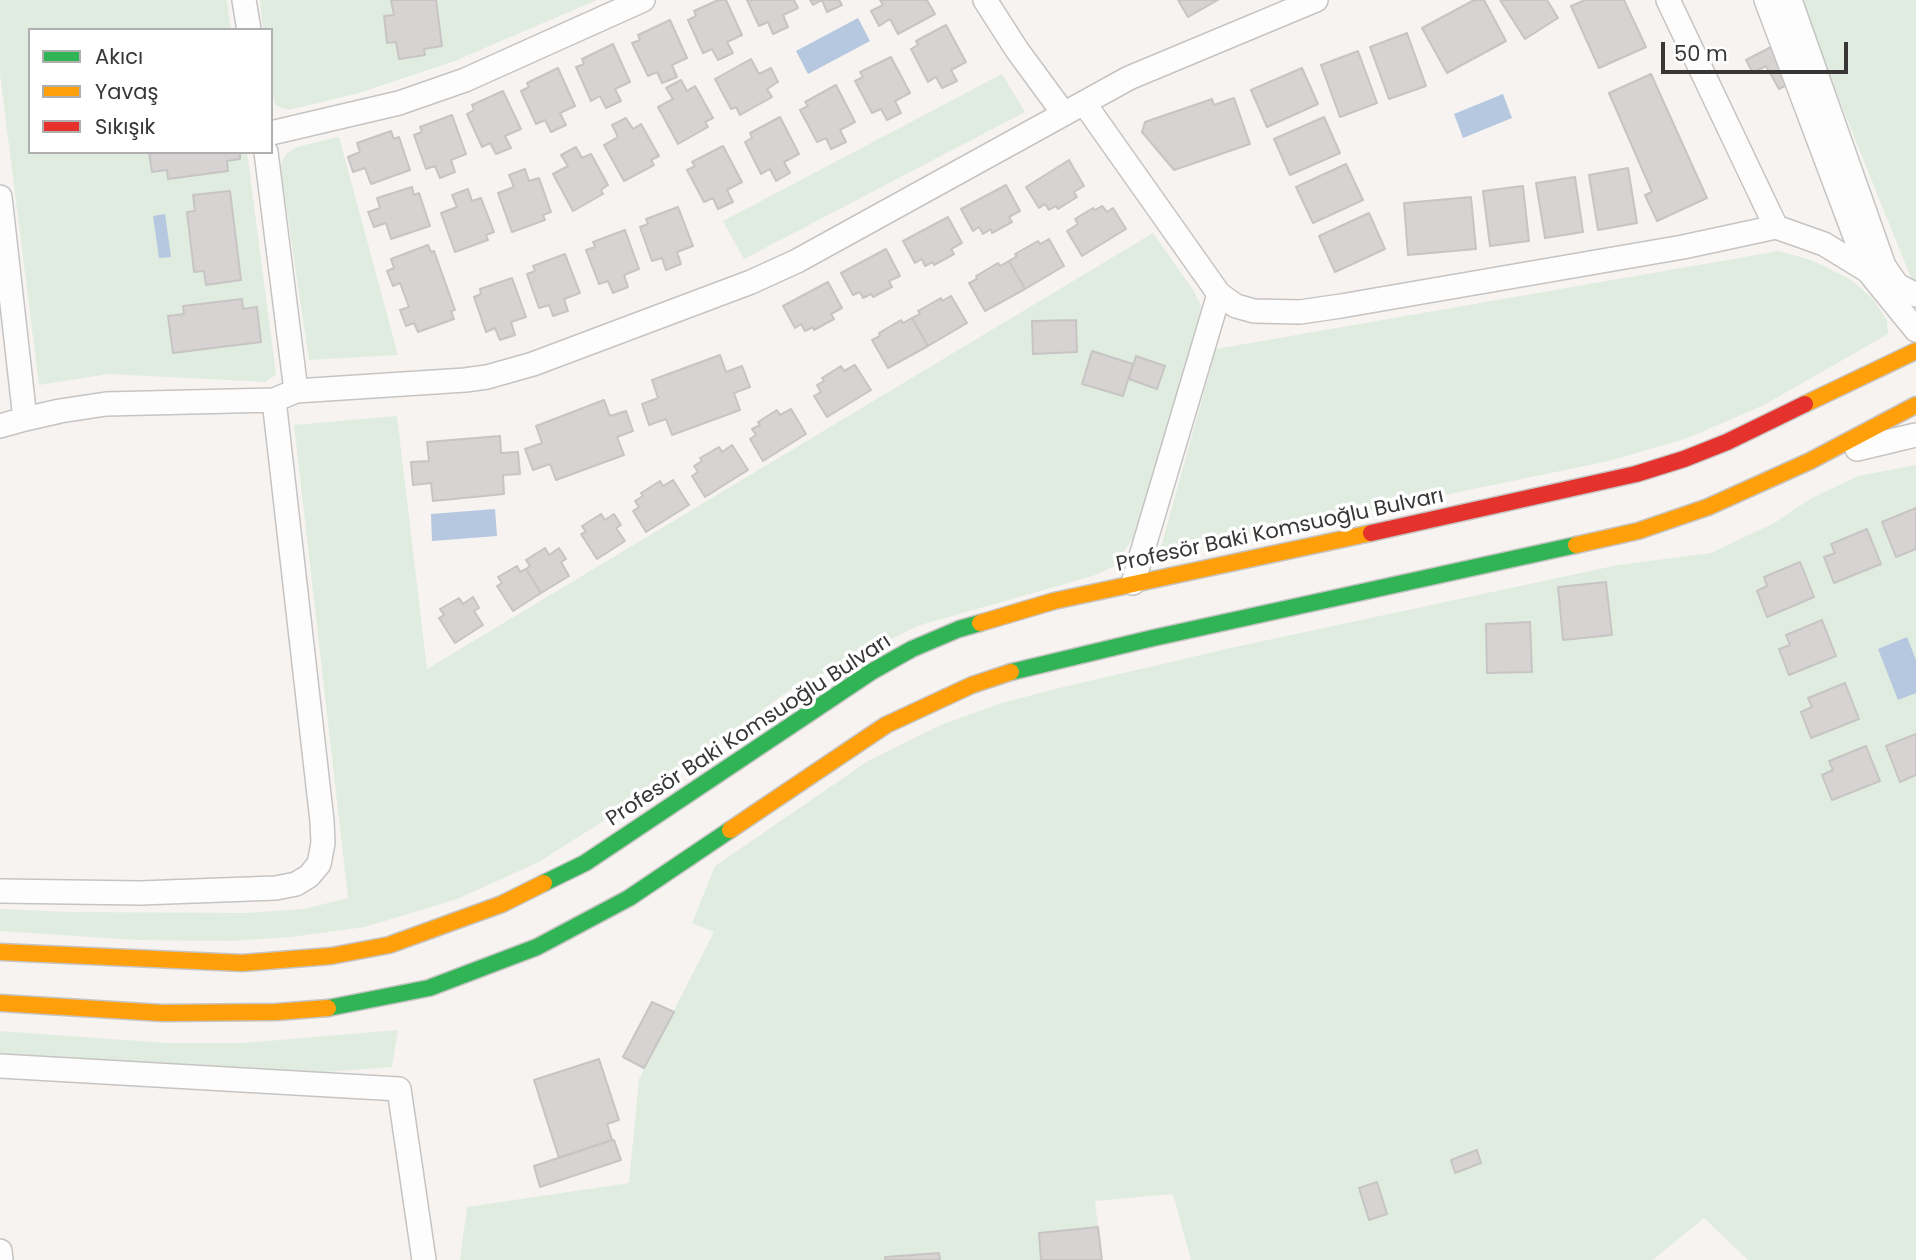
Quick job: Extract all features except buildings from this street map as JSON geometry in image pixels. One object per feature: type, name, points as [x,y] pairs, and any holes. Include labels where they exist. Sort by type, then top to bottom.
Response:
[{"type":"main road","name":"Profesör Baki Komsuoğlu Bulvarı","points":[[0,952],[204,963],[268,962],[331,956],[389,945],[502,904],[585,863],[871,672],[912,649],[959,629],[1009,613],[1133,583],[1636,474],[1727,442],[1916,351]]},
{"type":"main road","points":[[0,1003],[162,1013],[276,1012],[336,1007],[429,988],[537,947],[629,898],[886,725],[972,685],[1023,668],[1638,531],[1708,507],[1810,461],[1916,405]]},
{"type":"street","points":[[244,0],[249,28]]},
{"type":"street","points":[[273,133],[399,103],[452,84],[643,0]]},
{"type":"street","points":[[985,0],[1017,50],[1064,114]]},
{"type":"street","points":[[0,426],[60,411],[106,404],[274,400],[296,391],[466,380],[533,364],[751,282],[797,261],[1160,64],[1316,0]]},
{"type":"street","points":[[1668,0],[1776,227]]},
{"type":"street","points":[[1766,0],[1868,271],[1916,330]]},
{"type":"street","points":[[1790,0],[1884,266],[1897,285],[1916,295]]},
{"type":"street","points":[[1084,103],[1219,294],[1237,306],[1254,311],[1300,312],[1683,247],[1776,227],[1824,244],[1868,271]]},
{"type":"street","points":[[266,154],[296,391]]},
{"type":"street","points":[[0,197],[25,419]]},
{"type":"street","points":[[1133,583],[1219,294]]},
{"type":"street","points":[[0,891],[140,893],[276,888],[296,884],[309,876],[318,864],[323,843],[322,821],[274,400]]},
{"type":"street","points":[[1810,461],[1916,435]]},
{"type":"street","points":[[0,1066],[400,1088],[424,1260]]},
{"type":"street","points":[[0,1251],[1,1260]]},
{"type":"shaded area","points":[[0,0],[227,0],[231,28],[28,28],[28,154],[247,154],[276,374],[266,382],[108,374],[39,385],[0,74]]},
{"type":"shaded area","points":[[260,0],[597,0],[452,62],[359,93],[288,110],[275,105],[273,28],[263,28]]},
{"type":"shaded area","points":[[1799,0],[1916,0],[1916,284],[1913,283]]},
{"type":"shaded area","points":[[1002,74],[1025,112],[744,259],[723,221]]},
{"type":"shaded area","points":[[339,137],[398,355],[309,360],[280,165],[287,153],[300,146]]},
{"type":"shaded area","points":[[1153,233],[1194,291],[1201,306],[1193,346],[1139,528],[1115,566],[1093,576],[917,626],[787,692],[658,786],[539,862],[457,899],[365,927],[291,937],[231,941],[137,940],[0,931],[0,909],[245,913],[304,909],[348,898],[294,425],[397,416],[427,669]]},
{"type":"shaded area","points":[[1779,251],[1811,260],[1850,279],[1872,298],[1887,320],[1888,334],[1764,405],[1688,438],[1609,461],[1159,554],[1216,349]]},
{"type":"shaded area","points":[[1916,465],[1916,1260],[1748,1260],[1704,1218],[1653,1260],[1191,1260],[1173,1194],[1095,1201],[1102,1260],[460,1260],[467,1207],[629,1183],[639,1079],[714,932],[692,923],[715,866],[868,761],[941,725],[998,704],[1055,689],[1235,647],[1618,565],[1711,553],[1774,523],[1810,499],[1858,476]]},
{"type":"shaded area","points":[[398,1030],[392,1067],[246,1078],[0,1066],[0,1031],[167,1043],[243,1043]]},
{"type":"water","points":[[858,18],[870,41],[808,74],[796,51]]},
{"type":"water","points":[[1503,94],[1512,118],[1463,138],[1454,114]]},
{"type":"water","points":[[165,214],[171,257],[159,258],[153,216]]},
{"type":"water","points":[[495,509],[497,536],[432,541],[431,514]]},
{"type":"water","points":[[1907,637],[1916,660],[1916,693],[1898,700],[1878,649]]},
{"type":"traffic: fast","points":[[1011,672],[1576,545]]},
{"type":"traffic: fast","points":[[544,883],[585,863],[871,672],[912,649],[980,623]]},
{"type":"traffic: fast","points":[[328,1008],[429,988],[537,947],[629,898],[730,830]]},
{"type":"traffic: slow","points":[[1805,404],[1916,351]]},
{"type":"traffic: slow","points":[[1576,545],[1638,531],[1708,507],[1810,461],[1916,405]]},
{"type":"traffic: slow","points":[[980,623],[1054,601],[1371,533]]},
{"type":"traffic: slow","points":[[730,830],[886,725],[972,685],[1011,672]]},
{"type":"traffic: slow","points":[[0,952],[242,963],[331,956],[389,945],[502,904],[544,883]]},
{"type":"traffic: slow","points":[[0,1003],[162,1013],[276,1012],[328,1008]]},
{"type":"traffic: jam","points":[[1371,533],[1636,474],[1727,442],[1805,404]]}]
